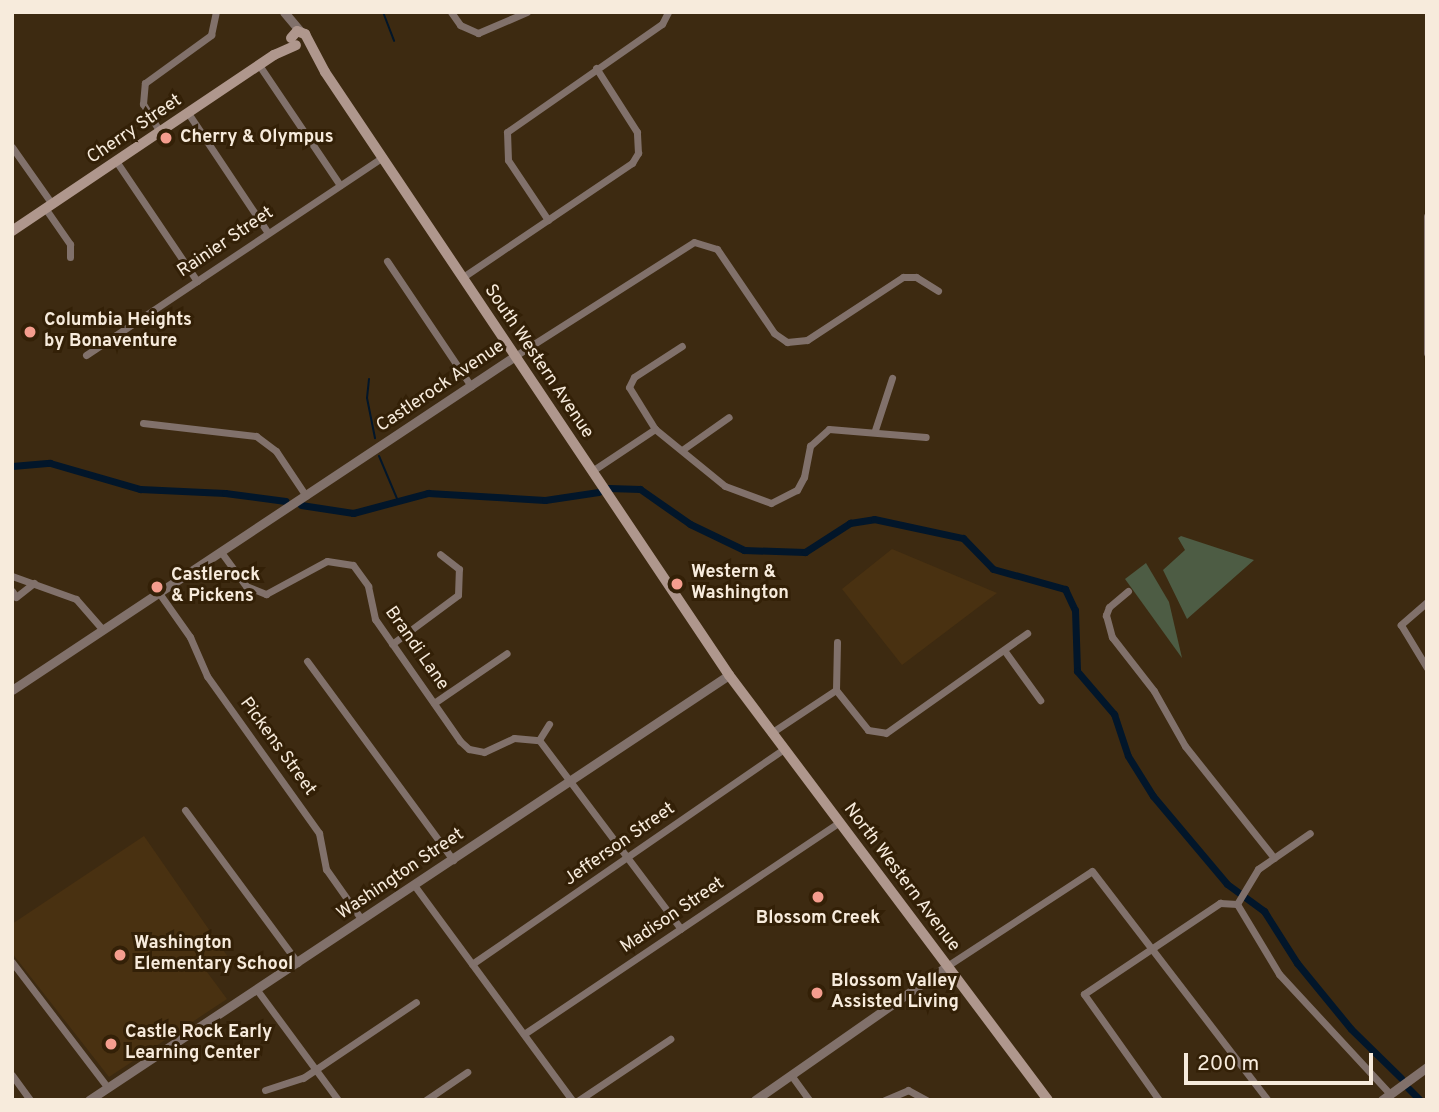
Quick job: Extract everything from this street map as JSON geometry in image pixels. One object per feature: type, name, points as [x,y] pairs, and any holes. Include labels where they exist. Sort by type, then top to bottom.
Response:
[{"type":"main road","name":"Cherry Street","points":[[12,231],[298,39]]},
{"type":"main road","name":"South Western Avenue","points":[[298,39],[321,66],[383,157],[729,675]]},
{"type":"main road","name":"North Western Avenue","points":[[729,675],[1048,1100]]},
{"type":"street","points":[[160,132],[143,104],[145,83],[211,35],[216,12]]},
{"type":"street","name":"South Western Avenue","points":[[283,12],[298,39]]},
{"type":"street","points":[[450,12],[460,25],[478,33],[527,12]]},
{"type":"street","points":[[548,220],[508,160],[507,132],[662,24],[668,12]]},
{"type":"street","points":[[259,65],[340,186]]},
{"type":"street","points":[[463,277],[632,163],[638,153],[637,132],[596,68]]},
{"type":"street","points":[[188,113],[268,233]]},
{"type":"street","points":[[12,147],[70,244],[70,257]]},
{"type":"street","name":"Rainier Street","points":[[86,355],[383,157]]},
{"type":"street","points":[[116,161],[197,281]]},
{"type":"street","points":[[1427,216],[1427,353]]},
{"type":"street","name":"Castlerock Avenue","points":[[12,690],[515,356],[694,242],[717,249],[774,333],[787,342],[807,340],[903,277],[916,276],[938,291]]},
{"type":"street","points":[[387,261],[471,386]]},
{"type":"street","points":[[682,346],[634,377],[629,387],[655,429],[740,495],[771,503],[786,498],[801,484],[810,446],[822,433],[835,428],[926,437]]},
{"type":"street","points":[[874,430],[892,378]]},
{"type":"street","points":[[682,450],[729,417]]},
{"type":"street","points":[[143,423],[256,436],[276,450],[306,496]]},
{"type":"street","points":[[592,471],[655,429]]},
{"type":"street","name":"Brandi Lane","points":[[221,552],[246,586],[266,594],[327,561],[348,563],[365,581],[371,612],[472,750],[488,751],[514,738],[539,740]]},
{"type":"street","points":[[393,645],[458,595],[461,574],[451,559],[440,554]]},
{"type":"street","points":[[12,576],[76,599],[103,630]]},
{"type":"street","points":[[12,591],[16,597],[34,583]]},
{"type":"street","points":[[1128,591],[1113,602],[1106,615],[1112,637],[1154,691],[1185,746],[1274,858]]},
{"type":"street","name":"Pickens Street","points":[[159,593],[190,637],[207,676],[316,829],[326,869],[362,920]]},
{"type":"street","points":[[1427,602],[1404,619],[1402,631],[1427,668]]},
{"type":"street","points":[[837,642],[836,690],[868,730],[886,733],[1027,633]]},
{"type":"street","points":[[1004,650],[1040,700]]},
{"type":"street","points":[[435,703],[507,653]]},
{"type":"street","points":[[307,661],[453,860]]},
{"type":"street","name":"Washington Street","points":[[89,1100],[103,1094],[729,675]]},
{"type":"street","points":[[771,733],[836,690]]},
{"type":"street","points":[[549,724],[539,740],[681,929]]},
{"type":"street","name":"Jefferson Street","points":[[472,964],[784,749]]},
{"type":"street","points":[[185,810],[298,962]]},
{"type":"street","name":"Madison Street","points":[[524,1034],[839,822]]},
{"type":"street","points":[[1159,1100],[1084,999],[1090,987],[1220,903],[1240,896],[1274,858],[1311,833]]},
{"type":"street","points":[[755,1100],[1090,870],[1152,946],[1268,1100]]},
{"type":"street","points":[[414,885],[572,1100]]},
{"type":"street","points":[[1240,896],[1279,974],[1391,1094]]},
{"type":"street","points":[[12,962],[103,1094]]},
{"type":"street","points":[[257,990],[338,1100]]},
{"type":"street","points":[[265,1090],[299,1080],[416,1002]]},
{"type":"street","points":[[579,1100],[670,1040]]},
{"type":"street","points":[[1382,1100],[1427,1067]]},
{"type":"street","points":[[426,1100],[467,1072]]},
{"type":"street","points":[[12,1075],[30,1100]]},
{"type":"street","points":[[791,1075],[809,1100]]},
{"type":"street","points":[[885,1100],[908,1090],[926,1100]]},
{"type":"shaded area","points":[[892,549],[997,593],[902,665],[842,589]]},
{"type":"shaded area","name":"Washington Elementary School","points":[[144,836],[228,957],[207,972],[227,999],[109,1077],[12,953],[12,924]]},
{"type":"green space","points":[[1181,536],[1254,560],[1187,619],[1163,570],[1185,550],[1178,538]]},
{"type":"green space","points":[[1146,563],[1169,602],[1182,658],[1125,579]]},
{"type":"waterway","points":[[383,12],[394,41]]},
{"type":"waterway","points":[[369,379],[367,398],[375,438]]},
{"type":"waterway","points":[[379,456],[398,501]]},
{"type":"waterway","points":[[12,466],[50,463],[140,489],[225,493],[285,501]]},
{"type":"waterway","points":[[609,488],[640,489],[690,524],[744,550],[805,552],[850,523],[874,519],[963,538],[993,569],[1065,589],[1075,610],[1077,671],[1114,714],[1128,756],[1153,796],[1227,884],[1264,911],[1297,963],[1351,1029],[1401,1078]]},
{"type":"waterway","points":[[301,505],[353,513],[428,493],[545,500],[598,492]]},
{"type":"waterway","points":[[1408,1088],[1420,1100]]},
{"type":"place","name":"Cherry & Olympus","points":[[166,138]]},
{"type":"place","name":"Columbia Heights by Bonaventure","points":[[30,332]]},
{"type":"place","name":"Western & Washington","points":[[677,584]]},
{"type":"place","name":"Castlerock & Pickens","points":[[157,587]]},
{"type":"place","name":"Blossom Creek","points":[[818,897]]},
{"type":"place","name":"Washington Elementary School","points":[[120,955]]},
{"type":"place","name":"Blossom Valley Assisted Living","points":[[817,993]]},
{"type":"place","name":"Castle Rock Early Learning Center","points":[[111,1044]]}]
